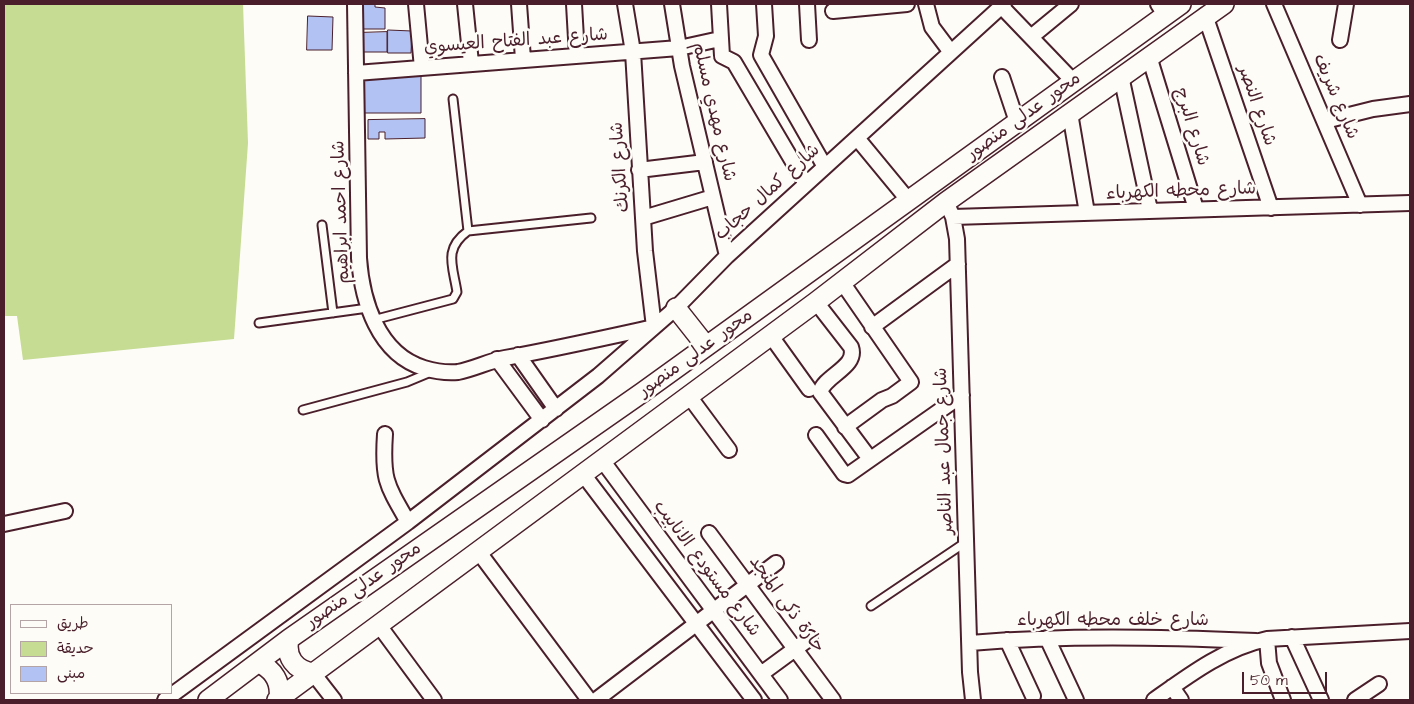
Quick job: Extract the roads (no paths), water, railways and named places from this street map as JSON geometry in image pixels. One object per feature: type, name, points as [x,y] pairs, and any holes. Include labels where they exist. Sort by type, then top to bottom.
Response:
[{"type":"main road","name":"محور عدلى منصور","points":[[208,700],[259,663],[288,639],[909,201],[1073,81],[1162,10],[1181,4]]},
{"type":"main road","name":"محور عدلى منصور","points":[[278,699],[842,282],[950,209],[1070,113],[1205,15],[1224,4]]},
{"type":"main road","points":[[676,308],[706,346]]},
{"type":"main road","points":[[288,639],[288,651],[293,662],[302,670],[313,673]]},
{"type":"main road","points":[[259,663],[270,669],[277,680],[278,699]]},
{"type":"street","name":"شارع احمد ابراهيم","points":[[355,4],[359,258],[362,283],[370,314],[383,337],[396,352],[412,364],[434,371],[457,372],[497,359],[654,328]]},
{"type":"street","points":[[416,4],[422,68]]},
{"type":"street","points":[[466,4],[471,63]]},
{"type":"street","points":[[519,4],[523,59]]},
{"type":"street","points":[[574,4],[577,56]]},
{"type":"street","name":"شارع الكرنك","points":[[625,4],[632,52],[639,170],[654,328]]},
{"type":"street","name":"شارع مهدي مسلم","points":[[672,4],[679,48],[727,256]]},
{"type":"street","points":[[719,4],[722,56],[734,62],[806,184]]},
{"type":"street","points":[[764,4],[766,36],[762,49],[762,58],[824,167]]},
{"type":"street","points":[[807,4],[809,40]]},
{"type":"street","points":[[833,12],[883,5],[907,4]]},
{"type":"street","points":[[926,4],[932,27],[950,51]]},
{"type":"street","points":[[1031,37],[1071,4]]},
{"type":"street","name":"شارع شريف","points":[[1274,4],[1360,205]]},
{"type":"street","points":[[1340,40],[1346,4]]},
{"type":"street","points":[[1002,5],[1073,81]]},
{"type":"street","name":"شارع كمال حجاب","points":[[165,700],[408,522],[556,409],[654,328],[727,256],[1002,5]]},
{"type":"street","name":"شارع النصر","points":[[1205,15],[1270,208]]},
{"type":"street","name":"شارع عبد الفتاح العيسوي","points":[[356,73],[523,59],[721,46]]},
{"type":"street","name":"شارع البرج","points":[[1149,56],[1196,210]]},
{"type":"street","points":[[1121,76],[1150,210]]},
{"type":"street","points":[[1002,77],[1017,122]]},
{"type":"street","points":[[1325,121],[1373,109],[1410,104]]},
{"type":"street","points":[[1070,113],[1088,213]]},
{"type":"street","points":[[857,138],[909,201]]},
{"type":"street","points":[[639,170],[704,162]]},
{"type":"street","points":[[643,218],[713,197]]},
{"type":"street","name":"شارع محطه الكهرباء","points":[[950,209],[1088,213],[1410,203]]},
{"type":"street","name":"شارع جمال عبد الناصر","points":[[950,209],[956,227],[958,264],[973,700]]},
{"type":"street","points":[[872,327],[958,264]]},
{"type":"street","points":[[842,282],[912,382],[892,396],[882,400],[845,427]]},
{"type":"street","points":[[816,302],[851,347],[853,353],[852,359],[826,382],[820,392],[870,460]]},
{"type":"street","points":[[771,336],[809,389]]},
{"type":"street","points":[[518,356],[556,409]]},
{"type":"street","points":[[497,359],[542,420]]},
{"type":"street","points":[[816,434],[845,475],[850,474],[962,395]]},
{"type":"street","points":[[689,396],[729,450]]},
{"type":"street","points":[[385,434],[383,465],[385,480],[408,522]]},
{"type":"street","name":"شارع مستودع الانابيب","points":[[602,460],[780,700]]},
{"type":"street","points":[[583,474],[754,700]]},
{"type":"street","points":[[4,524],[64,511]]},
{"type":"street","name":"حارة ذكى المنجد","points":[[710,533],[832,700]]},
{"type":"street","points":[[478,551],[589,700]]},
{"type":"street","points":[[596,700],[776,563]]},
{"type":"street","points":[[378,624],[434,700]]},
{"type":"street","points":[[1154,700],[1230,650],[1262,640],[1410,631]]},
{"type":"street","name":"شارع خلف محطه الكهرباء","points":[[970,643],[1047,638],[1152,636],[1262,640]]},
{"type":"street","points":[[1292,637],[1321,700]]},
{"type":"street","points":[[761,674],[810,638]]},
{"type":"street","points":[[1047,638],[1076,700]]},
{"type":"street","points":[[1007,640],[1033,696]]},
{"type":"street","points":[[1262,640],[1281,700]]},
{"type":"street","points":[[313,673],[334,700]]},
{"type":"street","points":[[1355,700],[1379,684]]},
{"type":"street","points":[[1172,687],[1181,700]]},
{"type":"lane","points":[[453,99],[468,231]]},
{"type":"lane","points":[[259,323],[333,313],[370,314],[453,299],[457,292],[451,253],[456,240],[468,231],[591,218]]},
{"type":"lane","points":[[322,225],[333,313]]},
{"type":"lane","points":[[303,410],[407,382],[434,371]]},
{"type":"lane","points":[[872,606],[967,542]]}]
